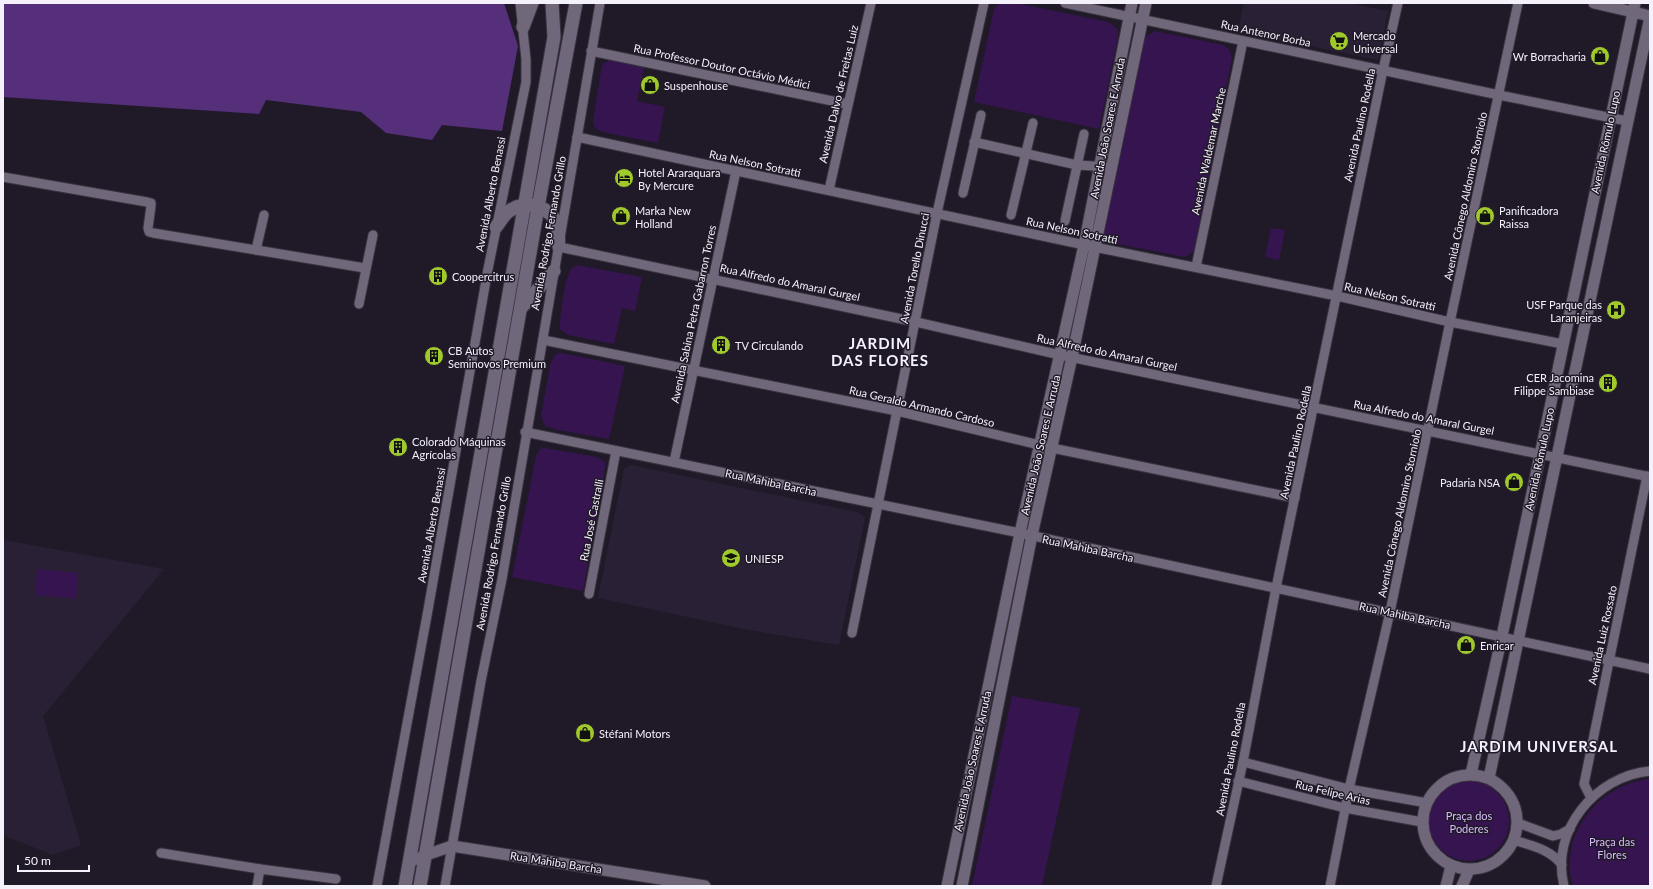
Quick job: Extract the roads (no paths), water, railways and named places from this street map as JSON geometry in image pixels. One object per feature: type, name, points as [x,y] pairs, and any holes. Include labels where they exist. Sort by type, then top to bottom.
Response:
[{"type":"main road","points":[[524,27],[532,3]]},
{"type":"main road","points":[[405,886],[554,37],[552,3]]},
{"type":"main road","points":[[420,886],[538,206],[576,3]]},
{"type":"main road","points":[[496,227],[508,212],[524,204],[538,206],[548,211],[554,218],[558,228],[559,247]]},
{"type":"main road","points":[[521,308],[554,271]]},
{"type":"street","name":"Avenida Alberto Benassi","points":[[377,886],[496,227],[526,82],[524,27],[520,3]]},
{"type":"street","name":"Avenida Rodrigo Fernando Grillo","points":[[445,886],[481,681],[502,579],[525,432],[559,247],[600,3]]},
{"type":"street","name":"Avenida Dalvo de Freitas Luiz","points":[[829,190],[847,104],[871,3]]},
{"type":"street","name":"Avenida Torello Dinucci","points":[[852,633],[937,214],[984,3]]},
{"type":"street","name":"Rua Antenor Borba","points":[[1065,3],[1627,121]]},
{"type":"street","name":"Avenida João Soares E Arruda","points":[[962,886],[1027,558],[1072,357],[1089,246],[1099,167],[1132,3]]},
{"type":"street","name":"Avenida João Soares E Arruda","points":[[947,886],[1020,533],[1060,354],[1111,167],[1146,3]]},
{"type":"street","name":"Avenida Paulino Rodella","points":[[1216,886],[1276,588],[1296,498],[1398,3]]},
{"type":"street","name":"Avenida Cônego Aldomiro Storniolo","points":[[1330,886],[1349,789],[1390,612],[1518,3]]},
{"type":"street","points":[[1594,3],[1634,7],[1650,16]]},
{"type":"street","name":"Avenida Rômulo Lupo","points":[[1471,774],[1502,636],[1634,7]]},
{"type":"street","name":"Avenida Rômulo Lupo","points":[[1489,778],[1650,16]]},
{"type":"street","name":"Avenida Waldemar Marche","points":[[1196,267],[1243,41]]},
{"type":"street","name":"Rua Professor Doutor Octávio Médici","points":[[592,51],[847,104]]},
{"type":"street","points":[[963,193],[981,115]]},
{"type":"street","points":[[1011,215],[1033,122]]},
{"type":"street","points":[[1065,222],[1084,134]]},
{"type":"street","name":"Rua Nelson Sotratti","points":[[577,136],[736,172],[1337,296],[1450,322],[1563,344]]},
{"type":"street","points":[[974,142],[1025,155],[1077,165],[1111,167]]},
{"type":"street","name":"Avenida Sabina Petra Gabarron Torres","points":[[674,462],[712,278],[736,172]]},
{"type":"street","points":[[3,177],[151,203],[148,228],[149,232],[365,268]]},
{"type":"street","points":[[256,250],[264,215]]},
{"type":"street","points":[[359,304],[365,268],[373,235]]},
{"type":"street","name":"Rua Alfredo do Amaral Gurgel","points":[[559,247],[712,278],[1072,357],[1648,476]]},
{"type":"street","name":"Rua Geraldo Armando Cardoso","points":[[542,340],[897,411],[1052,448],[1296,498]]},
{"type":"street","name":"Rua Mahiba Barcha","points":[[525,432],[878,505],[1032,535],[1650,669]]},
{"type":"street","name":"Rua José Castralli","points":[[589,594],[616,451]]},
{"type":"street","name":"Avenida Luiz Rossato","points":[[1591,798],[1584,784],[1648,476]]},
{"type":"street","points":[[1016,556],[1027,558]]},
{"type":"street","points":[[1006,599],[1019,601]]},
{"type":"street","name":"Rua Felipe Arias","points":[[1242,762],[1349,789],[1427,803]]},
{"type":"street","points":[[1564,886],[1562,865],[1564,846],[1570,828],[1579,812],[1591,798],[1606,786],[1622,777],[1650,771]]},
{"type":"street","points":[[1471,774],[1489,778],[1501,786],[1510,796],[1516,809],[1518,823],[1514,840],[1507,852],[1496,862],[1483,868],[1469,870],[1451,866],[1439,859],[1430,848],[1424,836],[1422,822],[1427,803],[1434,791],[1444,782],[1457,776],[1471,774]]},
{"type":"street","name":"Rua Felipe Arias","points":[[1238,782],[1346,808],[1422,822]]},
{"type":"street","points":[[1518,823],[1553,836],[1561,834],[1570,828]]},
{"type":"street","points":[[957,838],[971,841]]},
{"type":"street","points":[[1514,840],[1549,852],[1556,857],[1562,865]]},
{"type":"street","name":"Rua Mahiba Barcha","points":[[410,862],[452,846],[706,886]]},
{"type":"street","points":[[161,853],[260,869],[336,879]]},
{"type":"street","points":[[1446,886],[1451,866]]},
{"type":"street","points":[[257,886],[260,869]]},
{"type":"street","points":[[1462,886],[1469,870]]},
{"type":"place","name":"Mercado Universal","points":[[1339,41]]},
{"type":"place","name":"Wr Borracharia","points":[[1600,56]]},
{"type":"place","name":"Suspenhouse","points":[[650,85]]},
{"type":"place","name":"Hotel Araraquara By Mercure","points":[[624,178]]},
{"type":"place","name":"Marka New Holland","points":[[621,216]]},
{"type":"place","name":"Panificadora Raissa","points":[[1485,216]]},
{"type":"place","name":"Coopercitrus","points":[[438,276]]},
{"type":"place","name":"USF Parque das Laranjeiras","points":[[1616,310]]},
{"type":"place","name":"TV Circulando","points":[[721,345]]},
{"type":"place","name":"CB Autos Seminovos Premium","points":[[434,356]]},
{"type":"place","name":"CER Jacomina Filippe Sambiase","points":[[1608,383]]},
{"type":"place","name":"Colorado Máquinas Agrícolas","points":[[398,447]]},
{"type":"place","name":"Padaria NSA","points":[[1514,482]]},
{"type":"place","name":"UNIESP","points":[[731,558]]},
{"type":"place","name":"Enricar","points":[[1466,645]]},
{"type":"place","name":"Stéfani Motors","points":[[585,733]]},
{"type":"district","name":"JARDIM DAS FLORES","points":[[880,352]]},
{"type":"district","name":"JARDIM UNIVERSAL","points":[[1539,746]]},
{"type":"park label","name":"Praça dos Poderes","points":[[1469,821]]},
{"type":"park label","name":"Praça das Flores","points":[[1612,847]]}]
